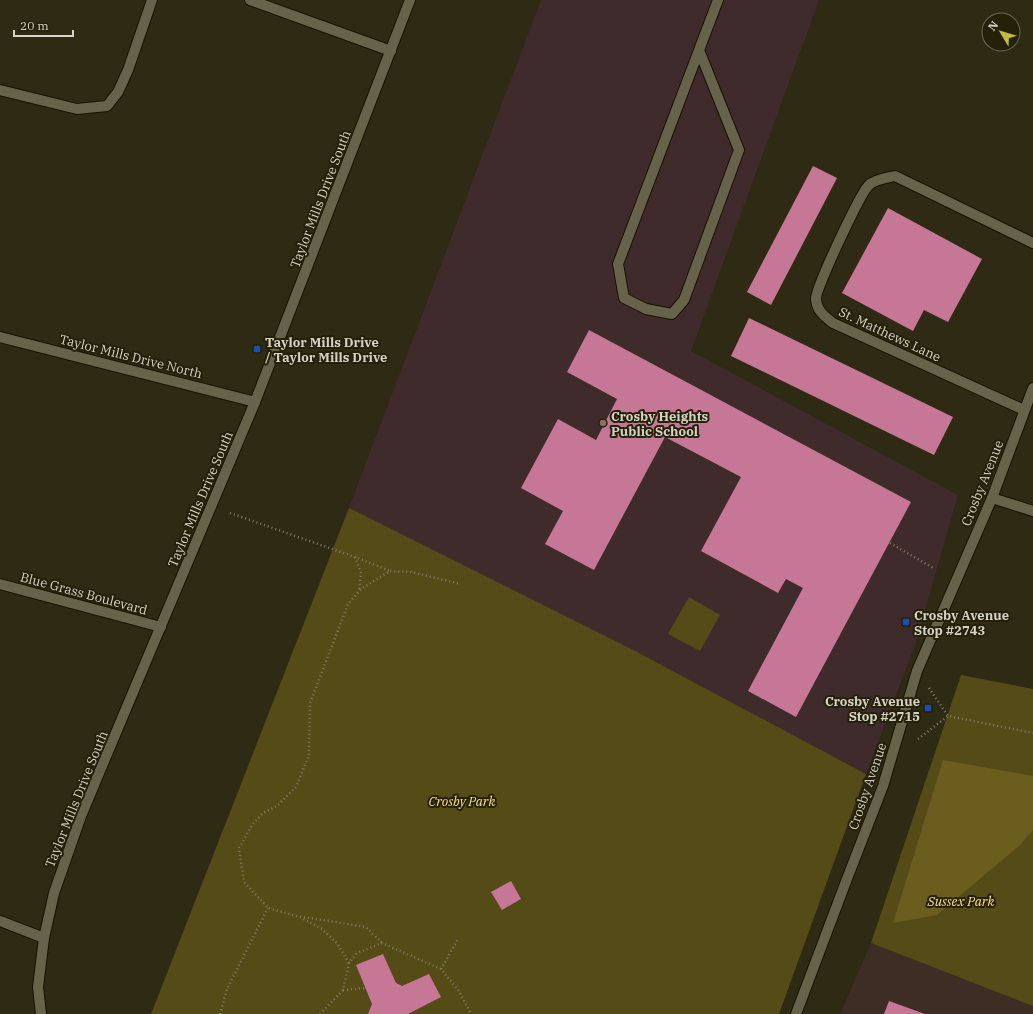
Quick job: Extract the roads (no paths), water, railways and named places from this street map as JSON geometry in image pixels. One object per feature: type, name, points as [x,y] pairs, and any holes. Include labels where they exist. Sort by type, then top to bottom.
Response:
[{"type":"street","points":[[0,90],[78,109],[107,106],[118,92],[128,70],[152,0]]},
{"type":"street","points":[[250,0],[391,51]]},
{"type":"street","name":"Taylor Mills Drive South","points":[[41,1014],[38,987],[44,938],[54,893],[81,816],[255,402],[410,0]]},
{"type":"street","points":[[699,50],[739,150],[684,300],[672,314],[646,309],[624,298],[618,264],[699,50],[718,0]]},
{"type":"street","name":"St. Matthews Lane","points":[[1024,410],[833,323],[819,312],[816,297],[825,271],[851,216],[869,185],[881,179],[895,176],[1033,243]]},
{"type":"street","name":"Taylor Mills Drive North","points":[[0,337],[255,402]]},
{"type":"street","name":"Crosby Avenue","points":[[796,1014],[883,786],[917,671],[992,498],[1033,388]]},
{"type":"street","points":[[992,498],[1033,511]]},
{"type":"street","name":"Blue Grass Boulevard","points":[[0,584],[161,626]]},
{"type":"street","points":[[0,921],[44,938]]},
{"type":"place","name":"Taylor Mills Drive / Taylor Mills Drive","points":[[257,349]]},
{"type":"place","name":"Crosby Heights Public School","points":[[603,423]]},
{"type":"place","name":"Crosby Avenue Stop #2743","points":[[906,622]]},
{"type":"place","name":"Crosby Avenue Stop #2715","points":[[928,708]]},
{"type":"park label","name":"Crosby Park","points":[[462,801]]},
{"type":"park label","name":"Sussex Park","points":[[961,901]]}]
